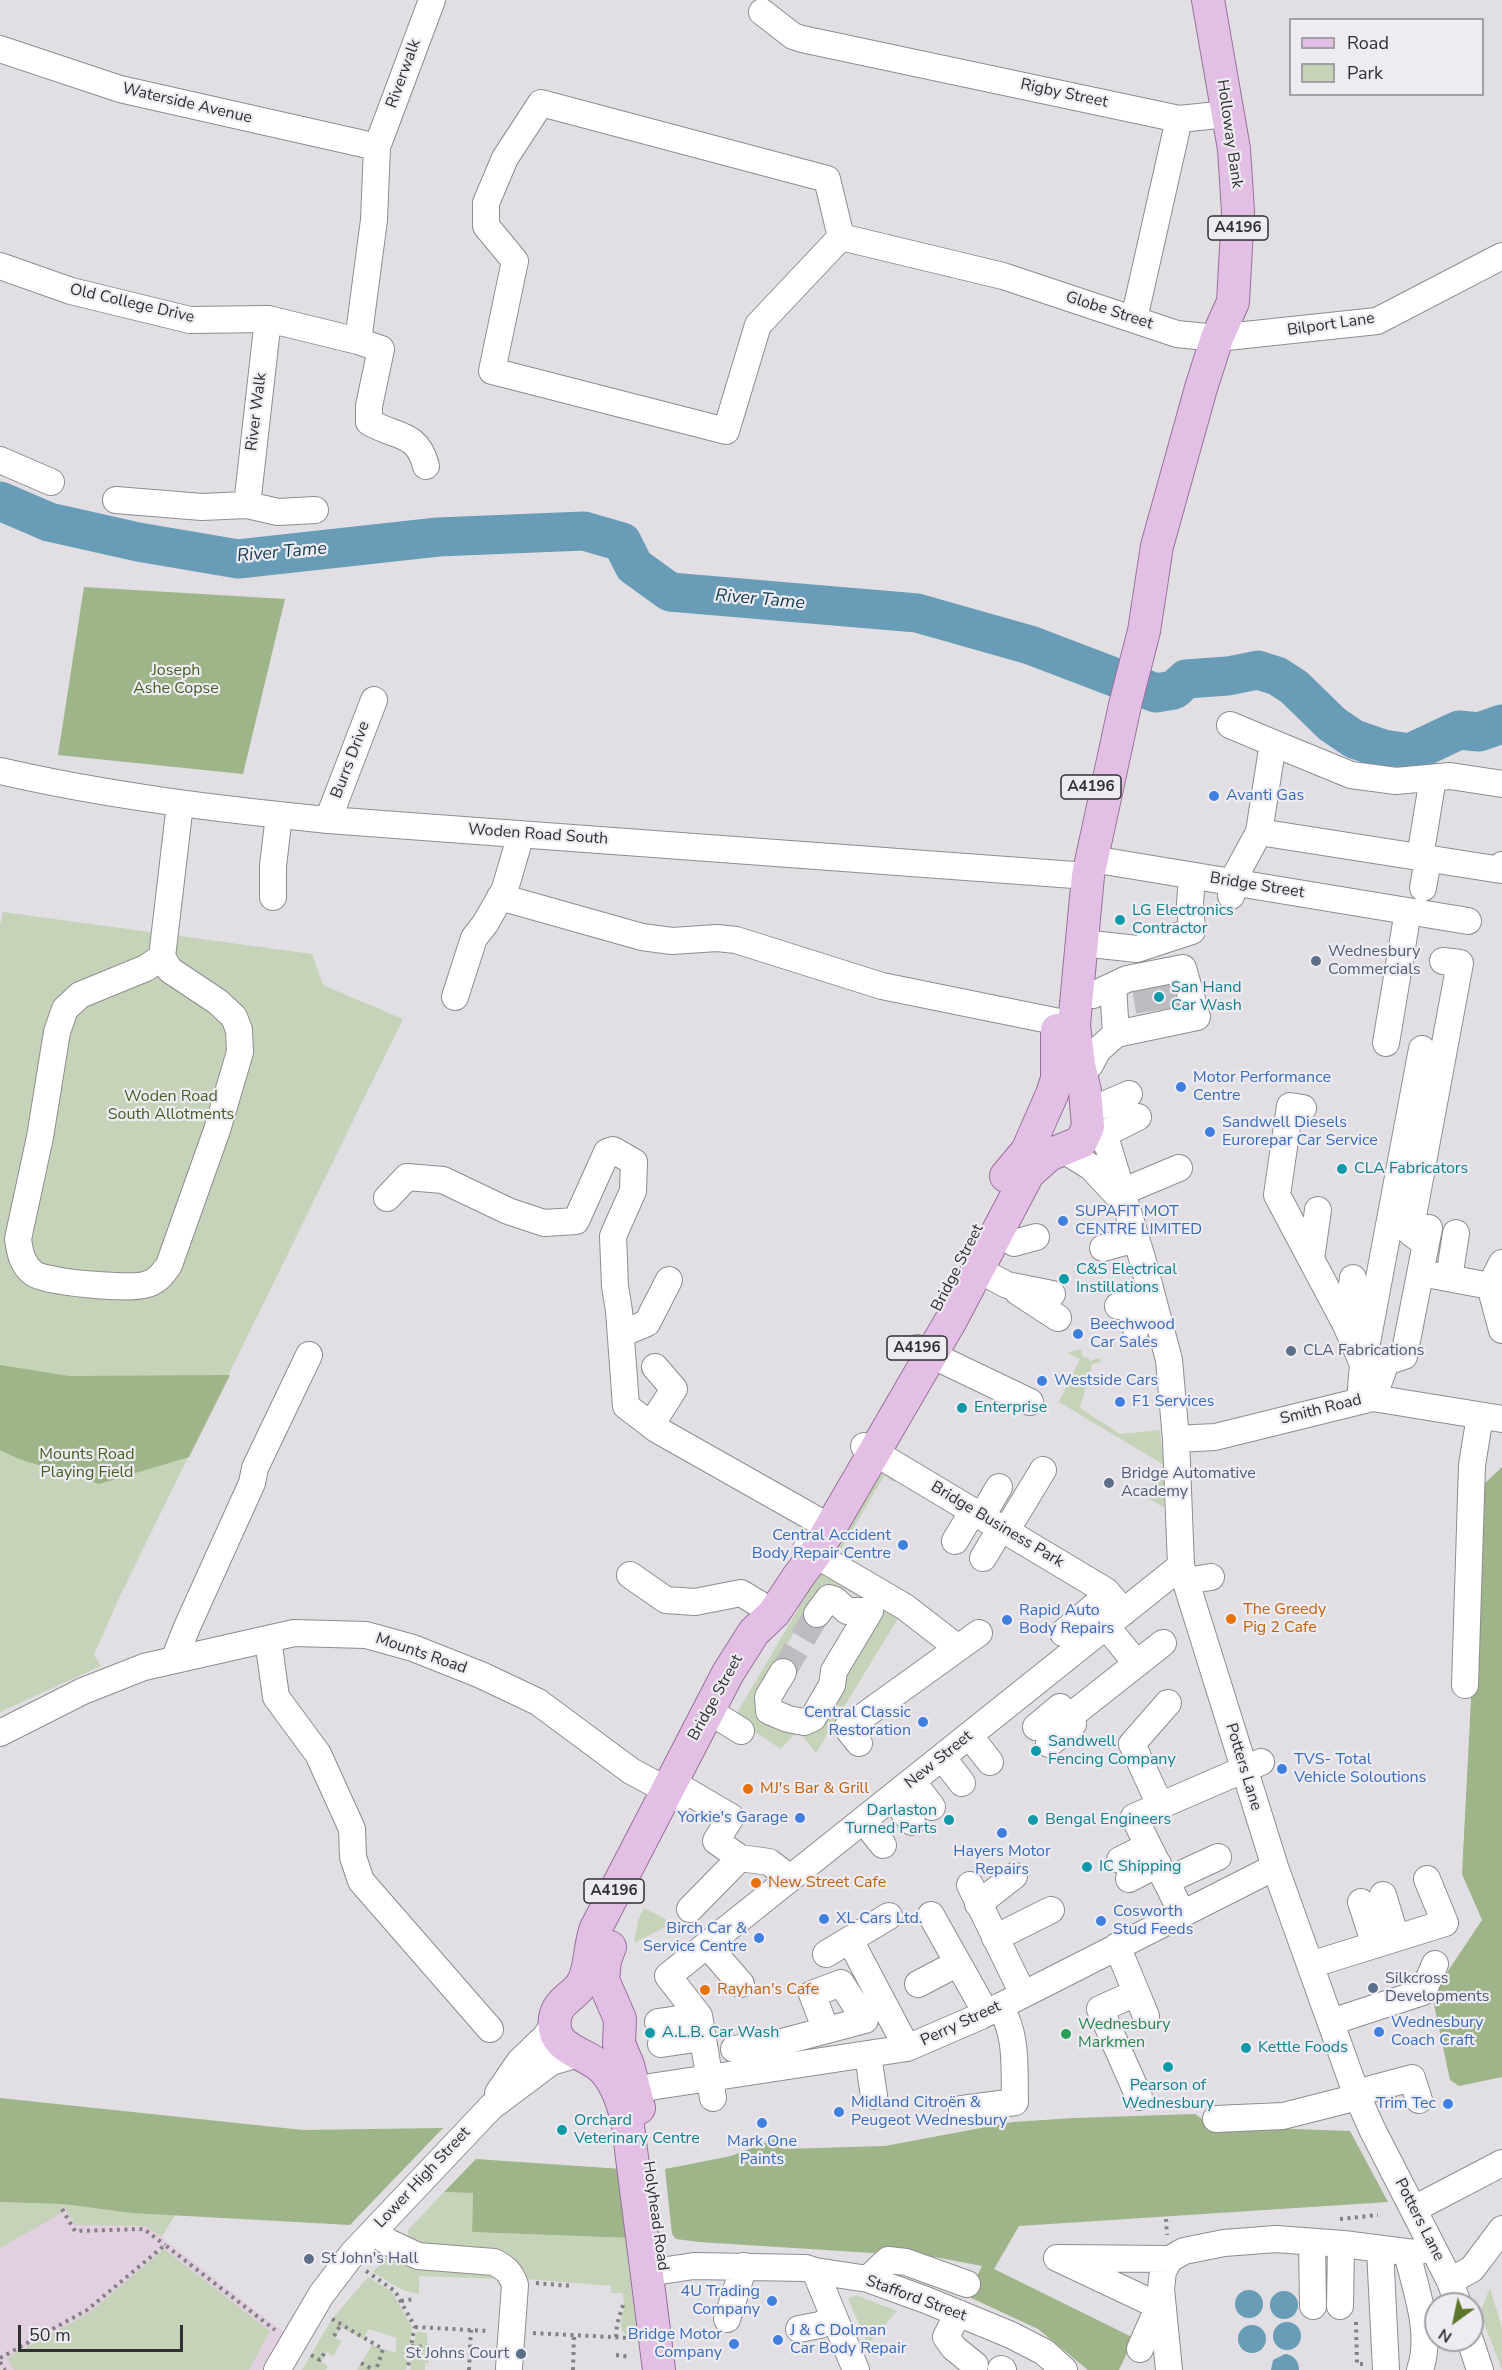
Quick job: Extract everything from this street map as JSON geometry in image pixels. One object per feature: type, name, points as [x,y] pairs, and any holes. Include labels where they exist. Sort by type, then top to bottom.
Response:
[{"type":"main road","name":"Holloway Bank","points":[[1192,0],[1219,115]]},
{"type":"main road","name":"Holloway Bank","points":[[1083,871],[1134,633],[1136,596],[1157,546],[1217,338],[1215,301],[1221,241],[1217,154],[1219,115],[1208,0]]},
{"type":"main road","name":"Bridge Street","points":[[677,1793],[731,1725],[748,1672],[765,1641],[774,1613],[924,1351],[977,1269],[1028,1174],[1049,1155],[1075,1146],[1086,1134],[1090,1117],[1084,1065],[1066,1024],[1077,994],[1082,943],[1083,871]]},
{"type":"main road","name":"Bridge Street","points":[[924,1351],[999,1188],[1027,1151],[1057,1078],[1059,1055],[1066,1024],[1083,871]]},
{"type":"main road","points":[[1062,1149],[1046,1141],[1040,1130],[1042,1114],[1057,1101],[1069,1100],[1082,1107],[1090,1117]]},
{"type":"main road","name":"Bridge Street","points":[[677,1793],[734,1665],[754,1632],[774,1613]]},
{"type":"main road","name":"A4196","points":[[555,2022],[562,2002],[582,1986],[589,1949],[596,1928],[677,1793]]},
{"type":"main road","name":"Holyhead Road","points":[[675,2370],[655,2272],[628,2094],[628,2065],[619,2044],[620,2019],[603,1980],[605,1960],[610,1946],[677,1793]]},
{"type":"main road","points":[[573,1994],[580,1991],[591,1991],[610,2000]]},
{"type":"main road","name":"Holyhead Road","points":[[555,2022],[556,2032],[568,2050],[581,2055],[605,2071],[628,2094]]},
{"type":"main road","points":[[581,2055],[599,2053],[608,2048],[615,2040],[619,2030]]},
{"type":"main road","name":"Holyhead Road","points":[[655,2272],[659,2370]]},
{"type":"street","name":"Riverwalk","points":[[377,147],[432,0]]},
{"type":"street","name":"Rigby Street","points":[[762,12],[793,36],[802,39],[1179,118],[1219,115]]},
{"type":"street","name":"Waterside Avenue","points":[[0,49],[120,89],[377,147]]},
{"type":"street","points":[[541,103],[827,179],[841,237],[758,325],[726,431],[492,371],[515,261],[486,226],[486,203],[505,158],[541,103]]},
{"type":"street","points":[[1134,320],[1179,118]]},
{"type":"street","points":[[377,147],[369,422],[382,430],[415,442],[423,452],[426,466]]},
{"type":"street","name":"Globe Street","points":[[841,237],[1003,276],[1178,334],[1217,338]]},
{"type":"street","name":"Bilport Lane","points":[[1217,338],[1377,321],[1502,256]]},
{"type":"street","name":"Old College Drive","points":[[0,266],[71,291],[190,320],[268,319],[370,345]]},
{"type":"street","name":"River Walk","points":[[247,505],[268,319]]},
{"type":"street","points":[[0,460],[51,482]]},
{"type":"street","points":[[116,500],[202,507],[247,505],[278,512],[315,510]]},
{"type":"street","name":"Burrs Drive","points":[[328,819],[374,700]]},
{"type":"street","points":[[1230,725],[1351,775],[1396,781],[1450,776],[1502,784]]},
{"type":"street","points":[[1232,889],[1260,832],[1273,743]]},
{"type":"street","name":"Woden Road South","points":[[0,771],[56,784],[180,804],[279,815],[521,834],[1083,871]]},
{"type":"street","points":[[1423,888],[1432,778]]},
{"type":"street","points":[[162,957],[146,968],[80,995],[65,1009],[57,1032],[40,1137],[18,1239],[20,1255],[26,1265],[35,1274],[51,1280],[81,1284],[142,1286],[159,1280],[169,1266],[217,1130],[240,1052],[239,1030],[234,1017],[218,1002],[170,970],[162,957],[180,804]]},
{"type":"street","points":[[273,897],[273,866],[279,815]]},
{"type":"street","points":[[1260,832],[1502,869]]},
{"type":"street","points":[[455,997],[474,938],[500,897],[521,834]]},
{"type":"street","name":"Bridge Street","points":[[1083,871],[1192,876],[1232,889],[1324,897],[1468,921]]},
{"type":"street","points":[[1082,943],[1137,949],[1162,933],[1192,931],[1190,903],[1192,876]]},
{"type":"street","points":[[500,897],[642,937],[672,941],[736,940],[882,986],[1066,1024]]},
{"type":"street","points":[[1324,897],[1339,921]]},
{"type":"street","points":[[1386,1043],[1397,909]]},
{"type":"street","points":[[1366,1399],[1386,1362],[1404,1356],[1428,1236],[1410,1232],[1443,1082],[1460,963],[1443,961]]},
{"type":"street","points":[[1077,994],[1093,995],[1127,979],[1156,979],[1183,968],[1197,1017],[1163,1017],[1116,1034],[1084,1065]]},
{"type":"street","points":[[1113,986],[1116,1034]]},
{"type":"street","points":[[1366,1399],[1363,1364],[1422,1049]]},
{"type":"street","points":[[1090,1117],[1130,1097],[1090,1117]]},
{"type":"street","points":[[1303,1108],[1290,1106],[1293,1133],[1277,1195],[1346,1325],[1363,1364]]},
{"type":"street","name":"Potters Lane","points":[[1090,1117],[1107,1146],[1121,1197],[1136,1239],[1133,1302],[1148,1332],[1169,1359],[1164,1395],[1176,1439],[1193,1575],[1272,1826],[1282,1868],[1294,1896],[1310,1965],[1349,2046],[1357,2095],[1454,2292]]},
{"type":"street","name":"Potters Lane","points":[[1062,1149],[1091,1167],[1121,1197]]},
{"type":"street","points":[[387,1198],[407,1177],[443,1180],[508,1211],[544,1223],[576,1221],[607,1152],[613,1150],[634,1162],[633,1191],[613,1236],[615,1286],[626,1406],[651,1425],[714,1464],[814,1546],[875,1602]]},
{"type":"street","points":[[1121,1197],[1179,1168]]},
{"type":"street","points":[[1311,1259],[1318,1210]]},
{"type":"street","points":[[996,1233],[1014,1243],[1036,1237]]},
{"type":"street","points":[[1449,1278],[1456,1233]]},
{"type":"street","points":[[1103,1248],[1136,1239]]},
{"type":"street","points":[[977,1269],[1007,1285],[1058,1318]]},
{"type":"street","points":[[1420,1273],[1449,1278],[1496,1275],[1502,1330]]},
{"type":"street","points":[[1346,1325],[1353,1278]]},
{"type":"street","points":[[621,1334],[647,1323],[669,1281]]},
{"type":"street","points":[[1007,1285],[1052,1293]]},
{"type":"street","points":[[924,1351],[1030,1402]]},
{"type":"street","points":[[174,1660],[252,1483],[255,1468],[309,1355]]},
{"type":"street","points":[[651,1425],[674,1389],[655,1367]]},
{"type":"street","name":"Smith Road","points":[[1176,1439],[1215,1437],[1295,1424],[1331,1414],[1366,1399],[1491,1417]]},
{"type":"street","points":[[1465,1685],[1463,1457],[1491,1417]]},
{"type":"street","name":"Bridge Business Park","points":[[869,1449],[1106,1591],[1137,1664]]},
{"type":"street","points":[[955,1541],[990,1522],[1042,1470]]},
{"type":"street","points":[[984,1558],[999,1487]]},
{"type":"street","points":[[630,1575],[666,1599],[695,1602],[741,1593],[774,1613]]},
{"type":"street","name":"New Street","points":[[700,2027],[668,1976],[707,1944],[769,1904],[796,1870],[836,1841],[855,1818],[892,1797],[969,1735],[1114,1611],[1193,1575]]},
{"type":"street","points":[[818,1614],[829,1599],[835,1600],[847,1611],[875,1602],[905,1607],[939,1672]]},
{"type":"street","points":[[783,1672],[768,1697],[769,1711],[796,1721],[804,1722],[813,1718],[832,1685],[834,1671],[875,1602]]},
{"type":"street","points":[[1064,1633],[1096,1604],[1114,1611]]},
{"type":"street","name":"Mounts Road","points":[[0,1733],[83,1691],[144,1667],[294,1633],[366,1635],[413,1648],[481,1675],[538,1702],[631,1771],[730,1817],[716,1841],[740,1858]]},
{"type":"street","points":[[866,1730],[939,1672],[979,1633]]},
{"type":"street","points":[[268,1639],[276,1697],[318,1754],[328,1775],[352,1829],[353,1857],[361,1881],[490,2029]]},
{"type":"street","points":[[1043,1735],[1073,1724],[1068,1718],[1163,1643]]},
{"type":"street","points":[[677,1793],[730,1688],[748,1672]]},
{"type":"street","points":[[1160,1805],[1132,1744],[1168,1703]]},
{"type":"street","points":[[969,1735],[990,1762]]},
{"type":"street","points":[[942,1757],[962,1783]]},
{"type":"street","points":[[1182,1913],[1134,1817],[1252,1765]]},
{"type":"street","points":[[912,1781],[932,1807]]},
{"type":"street","points":[[892,1797],[912,1822]]},
{"type":"street","points":[[855,1818],[883,1845]]},
{"type":"street","points":[[1124,1869],[1218,1857]]},
{"type":"street","points":[[690,1909],[740,1858],[769,1862],[796,1870]]},
{"type":"street","name":"Perry Street","points":[[628,2094],[711,2088],[744,2074],[907,2048],[993,2010],[1182,1913],[1282,1868]]},
{"type":"street","points":[[1014,1876],[980,1889],[995,1938],[1023,1995]]},
{"type":"street","points":[[1310,1965],[1445,1923],[1428,1880]]},
{"type":"street","points":[[1372,1898],[1386,1942]]},
{"type":"street","points":[[995,1938],[1051,1910]]},
{"type":"street","points":[[877,1914],[836,1943],[907,2048]]},
{"type":"street","points":[[931,1916],[958,1963],[993,2010],[1008,2021],[1013,2035],[1015,2102],[962,2109]]},
{"type":"street","points":[[707,1944],[741,1984]]},
{"type":"street","points":[[1117,1946],[1133,2008],[1100,2009],[1139,2097]]},
{"type":"street","points":[[918,1984],[958,1963]]},
{"type":"street","points":[[1329,2008],[1423,1992],[1435,1964]]},
{"type":"street","name":"Lower High Street","points":[[277,2370],[321,2295],[353,2253],[491,2106],[520,2061],[546,2036],[555,2022]]},
{"type":"street","points":[[659,2033],[700,2027],[711,2088]]},
{"type":"street","points":[[744,2074],[737,2042],[777,2040],[826,2031]]},
{"type":"street","points":[[777,2040],[788,2067]]},
{"type":"street","name":"Lower High Street","points":[[491,2106],[551,2062],[581,2055]]},
{"type":"street","points":[[868,2055],[874,2096]]},
{"type":"street","points":[[1216,2120],[1357,2095],[1412,2078],[1419,2100]]},
{"type":"street","points":[[1414,2209],[1502,2163]]},
{"type":"street","points":[[1455,2292],[1502,2229]]},
{"type":"street","points":[[374,2231],[388,2242],[418,2256],[494,2262],[504,2267],[512,2275],[514,2285],[509,2368]]},
{"type":"street","points":[[1169,2370],[1161,2307],[1163,2271],[1170,2259],[1184,2251],[1195,2260],[1224,2243],[1276,2239],[1414,2253],[1432,2247]]},
{"type":"street","points":[[1326,2243],[1327,2306]]},
{"type":"street","points":[[1386,2370],[1394,2250]]},
{"type":"street","points":[[1394,2250],[1404,2370]]},
{"type":"street","points":[[1394,2250],[1425,2333],[1424,2358],[1420,2370]]},
{"type":"street","points":[[1161,2307],[1057,2258],[1170,2259]]},
{"type":"street","points":[[868,2279],[888,2260],[906,2262],[967,2284]]},
{"type":"street","name":"Stafford Street","points":[[655,2272],[694,2266],[806,2268],[868,2279],[1011,2335],[1044,2352],[1064,2370]]},
{"type":"street","points":[[726,2319],[744,2266]]},
{"type":"street","points":[[815,2271],[814,2322],[856,2370]]},
{"type":"street","points":[[1140,2349],[1161,2307]]},
{"type":"street","points":[[958,2313],[946,2337],[954,2348],[975,2365]]},
{"type":"street","points":[[1474,2352],[1480,2370]]},
{"type":"path","points":[[62,2209],[75,2231],[144,2229],[274,2330]]},
{"type":"path","points":[[5,2370],[0,2360],[87,2310],[165,2245]]},
{"type":"path","points":[[363,2270],[395,2291],[415,2327],[409,2370]]},
{"type":"path","points":[[616,2337],[621,2296]]},
{"type":"path","points":[[401,2301],[414,2299]]},
{"type":"path","points":[[615,2310],[621,2310]]},
{"type":"path","points":[[329,2317],[383,2349],[375,2370],[361,2363]]},
{"type":"path","points":[[334,2336],[341,2324]]},
{"type":"path","points":[[469,2370],[471,2330]]},
{"type":"path","points":[[573,2370],[574,2335]]},
{"type":"path","points":[[411,2346],[429,2347]]},
{"type":"path","points":[[308,2353],[320,2360],[325,2352]]},
{"type":"path","points":[[616,2355],[630,2357]]},
{"type":"shaded area","points":[[0,2202],[63,2204],[175,2215],[162,2237],[294,2340],[277,2370],[0,2370]]},
{"type":"green space","name":"Joseph Ashe Copse","points":[[84,587],[285,599],[243,774],[58,755]]},
{"type":"green space","name":"Woden Road South Allotments","points":[[3,912],[312,954],[323,985],[403,1019],[119,1598],[94,1655],[101,1666],[0,1712],[0,925]]},
{"type":"green space","points":[[1081,1349],[1083,1358],[1088,1357],[1090,1361],[1100,1358],[1101,1362],[1092,1364],[1080,1408],[1120,1434],[1160,1430],[1164,1465],[1059,1402],[1080,1359],[1067,1353]]},
{"type":"green space","name":"Mounts Road Playing Field","points":[[0,1365],[69,1376],[230,1375],[189,1457],[99,1484],[19,1459],[0,1450]]},
{"type":"green space","points":[[1164,1466],[1164,1508],[1145,1496]]},
{"type":"green space","points":[[1502,1467],[1502,2077],[1459,2086],[1450,2080],[1432,1995],[1482,1920],[1462,1874],[1482,1486]]},
{"type":"green space","points":[[885,1472],[897,1477],[894,1482],[884,1476],[840,1551],[845,1554],[843,1557],[835,1549],[881,1474]]},
{"type":"green space","points":[[823,1573],[863,1594],[861,1599],[836,1585],[825,1585],[820,1588],[763,1686],[813,1730],[884,1610],[889,1609],[900,1615],[816,1753],[798,1730],[781,1749],[734,1718],[818,1575]]},
{"type":"green space","points":[[644,1908],[673,1923],[634,1943],[638,1920]]},
{"type":"green space","points":[[0,2098],[303,2130],[443,2128],[350,2225],[132,2213],[63,2204],[0,2202]]},
{"type":"green space","points":[[1195,2114],[1212,2126],[1350,2131],[1388,2202],[1019,2226],[994,2269],[1134,2338],[1119,2370],[1088,2370],[1038,2329],[967,2296],[982,2266],[935,2257],[699,2242],[676,2239],[672,2234],[665,2169],[731,2156],[780,2137],[783,2149],[885,2146],[1013,2122]]},
{"type":"green space","points":[[476,2159],[622,2169],[631,2238],[472,2232],[473,2193],[444,2192]]},
{"type":"green space","points":[[444,2192],[473,2193],[472,2232],[631,2238],[641,2335],[625,2334],[622,2331],[624,2299],[622,2293],[611,2293],[611,2286],[525,2279],[421,2248],[415,2244],[410,2239],[408,2230]]},
{"type":"green space","points":[[0,2202],[63,2204],[132,2213],[175,2215],[161,2237],[146,2226],[75,2225],[63,2205],[62,2213],[0,2248]]},
{"type":"green space","points":[[164,2249],[270,2331],[249,2370],[14,2370],[7,2358],[89,2313]]},
{"type":"green space","points":[[394,2256],[494,2270],[502,2279],[419,2276],[419,2294],[412,2293],[395,2286],[373,2272],[386,2258]]},
{"type":"green space","points":[[368,2277],[392,2292],[412,2327],[406,2370],[357,2370],[372,2345],[396,2353],[396,2338],[369,2329],[363,2339],[341,2327],[335,2338],[342,2341],[333,2356],[327,2352],[321,2362],[328,2366],[326,2370],[302,2370],[332,2319]]},
{"type":"green space","points":[[1490,2288],[1502,2328],[1502,2370],[1484,2323],[1484,2303]]},
{"type":"green space","points":[[856,2295],[897,2311],[868,2344],[848,2299]]},
{"type":"green space","points":[[417,2332],[427,2333],[427,2343],[430,2344],[425,2370],[411,2370],[412,2351]]},
{"type":"water","points":[[1249,2290],[1259,2294],[1263,2304],[1259,2314],[1249,2318],[1239,2314],[1235,2304],[1239,2294]]},
{"type":"water","points":[[1284,2291],[1294,2295],[1298,2305],[1294,2315],[1284,2319],[1274,2315],[1270,2305],[1274,2295]]},
{"type":"water","points":[[1287,2322],[1297,2326],[1301,2336],[1297,2346],[1287,2350],[1277,2346],[1273,2336],[1277,2326]]},
{"type":"water","points":[[1252,2325],[1262,2329],[1266,2339],[1262,2349],[1252,2353],[1242,2349],[1238,2339],[1242,2329]]},
{"type":"water","points":[[1285,2354],[1295,2359],[1299,2370],[1271,2370],[1273,2360]]},
{"type":"waterway","name":"River Tame","points":[[0,501],[49,522],[138,542],[238,559],[438,537],[584,531],[622,542],[634,566],[670,592],[917,613],[1030,645],[1156,693],[1174,690],[1186,679],[1228,676],[1258,670],[1277,676],[1294,687],[1332,724],[1354,739],[1383,749],[1410,753],[1459,730],[1479,732],[1502,724]]},
{"type":"tunnel","points":[[1169,982],[1174,1008]]},
{"type":"tunnel","points":[[1145,986],[1149,1013]]},
{"type":"tunnel","points":[[783,1672],[817,1614]]},
{"type":"place","name":"Avanti Gas","points":[[1214,796]]},
{"type":"place","name":"LG Electronics Contractor","points":[[1120,920]]},
{"type":"place","name":"Wednesbury Commercials","points":[[1316,961]]},
{"type":"place","name":"San Hand Car Wash","points":[[1159,997]]},
{"type":"place","name":"Motor Performance Centre","points":[[1181,1087]]},
{"type":"place","name":"Sandwell Diesels Eurorepar Car Service","points":[[1210,1132]]},
{"type":"place","name":"CLA Fabricators","points":[[1342,1169]]},
{"type":"place","name":"SUPAFIT MOT CENTRE LIMITED","points":[[1063,1221]]},
{"type":"place","name":"C&S Electrical Instillations","points":[[1064,1279]]},
{"type":"place","name":"Beechwood Car Sales","points":[[1078,1334]]},
{"type":"place","name":"CLA Fabrications","points":[[1291,1351]]},
{"type":"place","name":"Westside Cars","points":[[1042,1381]]},
{"type":"place","name":"F1 Services","points":[[1120,1402]]},
{"type":"place","name":"Enterprise","points":[[962,1408]]},
{"type":"place","name":"Bridge Automative Academy","points":[[1109,1483]]},
{"type":"place","name":"Central Accident Body Repair Centre","points":[[903,1545]]},
{"type":"place","name":"The Greedy Pig 2 Cafe","points":[[1231,1619]]},
{"type":"place","name":"Rapid Auto Body Repairs","points":[[1007,1620]]},
{"type":"place","name":"Central Classic Restoration","points":[[923,1722]]},
{"type":"place","name":"Sandwell Fencing Company","points":[[1036,1751]]},
{"type":"place","name":"TVS- Total Vehicle Soloutions","points":[[1282,1769]]},
{"type":"place","name":"MJ's Bar & Grill","points":[[748,1789]]},
{"type":"place","name":"Yorkie's Garage","points":[[800,1818]]},
{"type":"place","name":"Darlaston Turned Parts","points":[[949,1820]]},
{"type":"place","name":"Bengal Engineers","points":[[1033,1820]]},
{"type":"place","name":"Hayers Motor Repairs","points":[[1002,1833]]},
{"type":"place","name":"IC Shipping","points":[[1087,1867]]},
{"type":"place","name":"New Street Cafe","points":[[756,1883]]},
{"type":"place","name":"XL Cars Ltd.","points":[[824,1919]]},
{"type":"place","name":"Cosworth Stud Feeds","points":[[1101,1921]]},
{"type":"place","name":"Birch Car & Service Centre","points":[[759,1938]]},
{"type":"place","name":"Silkcross Developments","points":[[1373,1988]]},
{"type":"place","name":"Rayhan's Cafe","points":[[705,1990]]},
{"type":"place","name":"Wednesbury Coach Craft","points":[[1379,2032]]},
{"type":"place","name":"A.L.B. Car Wash","points":[[650,2033]]},
{"type":"place","name":"Wednesbury Markmen","points":[[1066,2034]]},
{"type":"place","name":"Kettle Foods","points":[[1246,2048]]},
{"type":"place","name":"Pearson of Wednesbury","points":[[1168,2067]]},
{"type":"place","name":"Trim Tec","points":[[1448,2104]]},
{"type":"place","name":"Midland Citroën & Peugeot Wednesbury","points":[[839,2112]]},
{"type":"place","name":"Mark One Paints","points":[[762,2123]]},
{"type":"place","name":"Orchard Veterinary Centre","points":[[562,2130]]},
{"type":"place","name":"St John's Hall","points":[[309,2259]]},
{"type":"place","name":"4U Trading Company","points":[[772,2301]]},
{"type":"place","name":"J & C Dolman Car Body Repair","points":[[778,2340]]},
{"type":"place","name":"Bridge Motor Company","points":[[734,2344]]},
{"type":"place","name":"St Johns Court","points":[[521,2354]]}]
